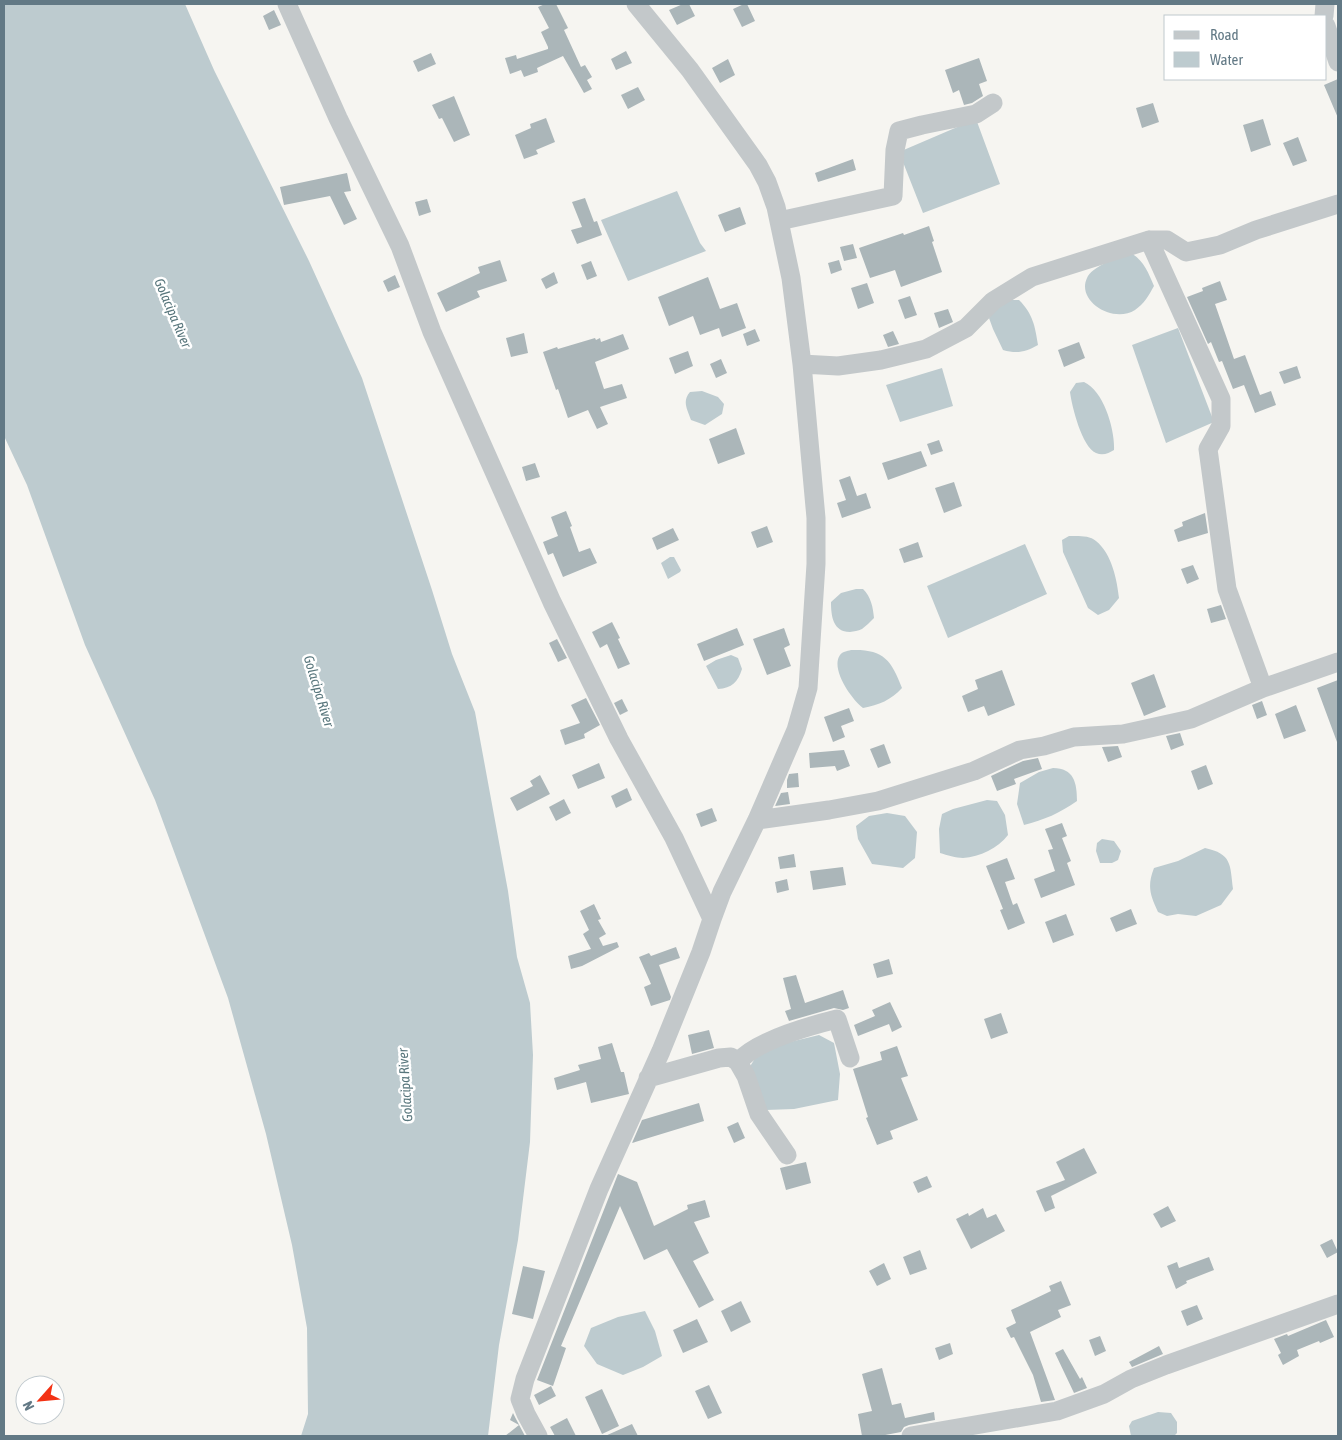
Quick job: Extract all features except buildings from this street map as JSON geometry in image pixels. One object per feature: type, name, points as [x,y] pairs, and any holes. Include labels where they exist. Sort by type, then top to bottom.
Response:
[{"type":"street","points":[[287,4],[342,127],[400,246],[432,332],[552,602],[619,739],[674,838],[712,919]]},
{"type":"street","points":[[538,1436],[520,1399],[525,1379],[600,1189],[690,979],[722,892],[757,820],[796,730],[808,688],[816,564],[816,518],[802,364],[791,278],[776,208],[767,182],[758,165],[690,70],[636,4]]},
{"type":"street","points":[[1327,29],[1338,62]]},
{"type":"street","points":[[779,221],[893,196],[895,150],[899,131],[976,114],[993,103]]},
{"type":"street","points":[[802,364],[847,365],[881,360],[926,349],[966,328],[993,301],[1032,277],[1149,240],[1167,240],[1186,252],[1220,245],[1256,230],[1338,204]]},
{"type":"street","points":[[1149,240],[1221,399],[1221,426],[1208,449],[1227,590],[1263,688]]},
{"type":"street","points":[[757,820],[878,801],[974,771],[1020,750],[1044,746],[1074,737],[1123,734],[1191,719],[1263,688],[1338,662]]},
{"type":"street","points":[[738,1062],[744,1055],[778,1038],[837,1019],[850,1058]]},
{"type":"street","points":[[648,1078],[719,1058],[731,1057],[738,1062],[746,1076],[759,1114],[787,1155]]},
{"type":"street","points":[[911,1436],[1057,1411],[1104,1394],[1130,1379],[1166,1365],[1338,1304]]},
{"type":"water","name":"Golacipa River","points":[[4,4],[185,4],[214,70],[309,261],[362,378],[452,654],[475,712],[508,891],[517,957],[530,1003],[533,1055],[530,1142],[518,1240],[499,1345],[488,1436],[301,1436],[308,1414],[307,1328],[292,1245],[266,1134],[228,998],[155,800],[85,645],[27,485],[4,436]]},
{"type":"water","points":[[976,119],[1000,184],[923,213],[899,152]]},
{"type":"water","points":[[677,191],[700,243],[706,251],[628,281],[601,220]]},
{"type":"water","points":[[1131,253],[1142,263],[1154,286],[1144,302],[1135,310],[1126,314],[1107,312],[1099,308],[1087,295],[1085,287],[1087,278],[1100,266]]},
{"type":"water","points":[[1007,300],[1019,300],[1027,310],[1034,326],[1038,345],[1021,352],[1003,350],[989,318]]},
{"type":"water","points":[[1178,328],[1214,422],[1166,443],[1132,345]]},
{"type":"water","points":[[942,368],[953,406],[900,422],[886,385]]},
{"type":"water","points":[[1084,382],[1097,394],[1107,412],[1114,442],[1114,450],[1108,453],[1099,454],[1091,449],[1078,426],[1070,392],[1076,383]]},
{"type":"water","points":[[702,391],[718,397],[724,404],[722,414],[705,425],[691,420],[686,405],[686,399],[690,392]]},
{"type":"water","points":[[1069,536],[1087,537],[1096,541],[1102,546],[1113,568],[1119,598],[1109,610],[1098,615],[1088,608],[1063,552],[1062,540]]},
{"type":"water","points":[[1025,544],[1047,594],[948,638],[927,586]]},
{"type":"water","points":[[670,557],[674,557],[681,570],[668,579],[661,563]]},
{"type":"water","points":[[863,589],[868,595],[874,618],[858,631],[844,631],[834,622],[831,602],[841,593]]},
{"type":"water","points":[[851,650],[871,651],[884,658],[894,670],[902,688],[894,696],[863,708],[848,691],[838,668],[840,655]]},
{"type":"water","points":[[731,655],[738,658],[742,669],[731,686],[718,689],[706,666]]},
{"type":"water","points":[[1053,768],[1066,771],[1073,778],[1077,801],[1052,816],[1024,825],[1017,804],[1020,783],[1039,772]]},
{"type":"water","points":[[987,800],[997,801],[1005,815],[1008,835],[1004,840],[988,851],[976,856],[957,858],[940,853],[939,829],[942,814],[953,809]]},
{"type":"water","points":[[887,813],[905,816],[917,832],[915,858],[903,868],[872,864],[858,839],[856,826],[869,816]]},
{"type":"water","points":[[1102,839],[1114,841],[1121,851],[1118,860],[1112,863],[1100,863],[1096,851],[1097,843]]},
{"type":"water","points":[[1205,848],[1220,853],[1228,861],[1233,889],[1221,905],[1196,916],[1178,914],[1167,916],[1158,912],[1150,890],[1154,868],[1178,861]]},
{"type":"water","points":[[819,1035],[834,1043],[840,1074],[838,1100],[794,1109],[766,1110],[749,1068],[761,1049]]},
{"type":"water","points":[[645,1311],[655,1331],[662,1356],[643,1367],[623,1375],[597,1364],[584,1346],[591,1328],[618,1317]]},
{"type":"water","points":[[1158,1412],[1171,1413],[1177,1422],[1177,1433],[1174,1436],[1131,1436],[1129,1426],[1132,1421]]}]
